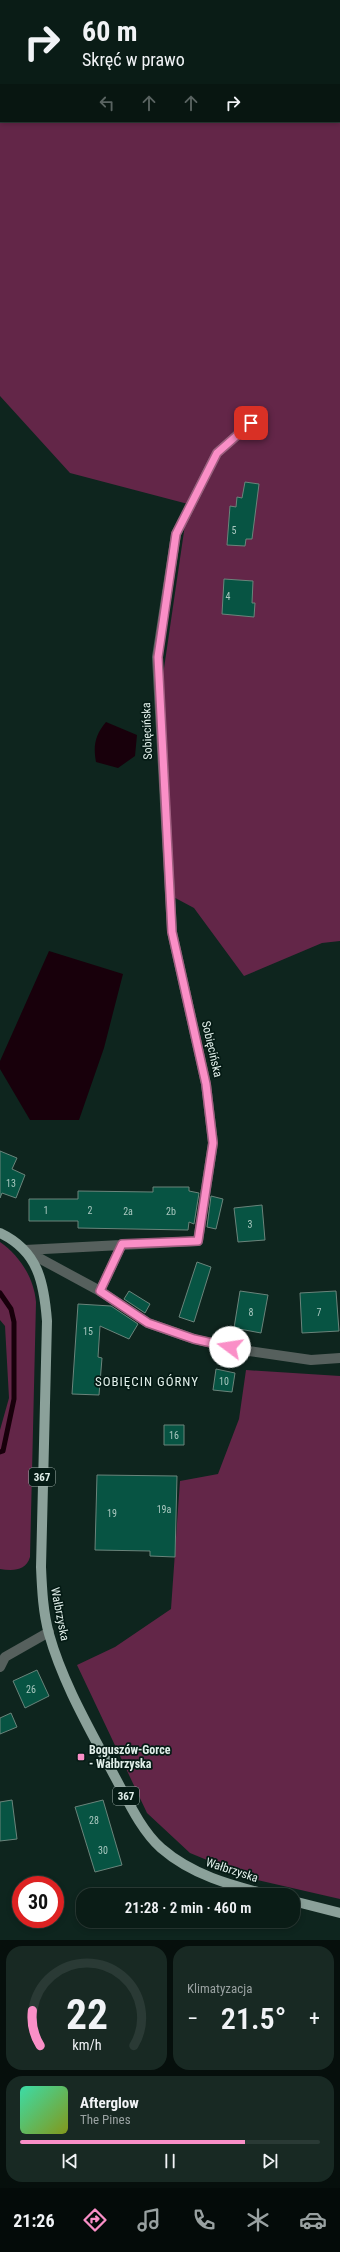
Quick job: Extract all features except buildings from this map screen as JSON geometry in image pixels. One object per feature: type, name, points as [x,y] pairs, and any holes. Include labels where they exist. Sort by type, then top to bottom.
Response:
[{"type":"main road","name":"Wałbrzyska","points":[[0,1232],[10,1237],[25,1250],[37,1267],[44,1290],[47,1321],[41,1568],[42,1599],[48,1632],[61,1668],[96,1742],[136,1816],[161,1848],[190,1869],[229,1885],[241,1888]]},
{"type":"main road","points":[[300,1903],[340,1912]]},
{"type":"street","name":"Sobięcińska","points":[[25,1250],[198,1241],[213,1143],[206,1084],[172,932],[158,657],[176,534],[217,453],[251,423]]},
{"type":"street","points":[[100,1291],[122,1244]]},
{"type":"street","points":[[25,1250],[100,1291],[148,1323],[194,1339],[242,1350],[311,1360],[340,1358]]},
{"type":"street","points":[[0,1667],[5,1658],[48,1632]]},
{"type":"shaded area","points":[[0,122],[340,122],[340,941],[322,943],[244,976],[194,908],[166,893],[162,682],[188,504],[70,473],[0,396]]},
{"type":"shaded area","points":[[106,722],[137,735],[135,756],[118,768],[96,762],[95,746],[97,736]]},
{"type":"shaded area","points":[[49,951],[123,974],[104,1048],[79,1120],[30,1120],[0,1069],[0,1061]]},
{"type":"shaded area","points":[[0,1242],[14,1254],[25,1268],[35,1293],[36,1302],[30,1557],[25,1565],[14,1570],[0,1569],[0,1430],[9,1398],[5,1326],[0,1320]]},
{"type":"shaded area","points":[[246,1370],[340,1376],[340,1899],[300,1890],[300,1888],[292,1888],[253,1879],[190,1853],[147,1813],[77,1665],[115,1647],[171,1609],[180,1481],[218,1474],[239,1419]]},
{"type":"waterway","points":[[0,1293],[11,1309],[14,1322],[14,1399],[3,1451],[0,1452]]},
{"type":"place","name":"Boguszów-Gorce - Wałbrzyska","points":[[81,1757]]},
{"type":"district","name":"SOBIĘCIN GÓRNY","points":[[147,1381]]},
{"type":"route","points":[[230,1347],[194,1339],[148,1323],[100,1291],[122,1244],[198,1241],[213,1143],[206,1084],[172,932],[162,779],[158,657],[176,534],[217,453],[251,423]]}]
